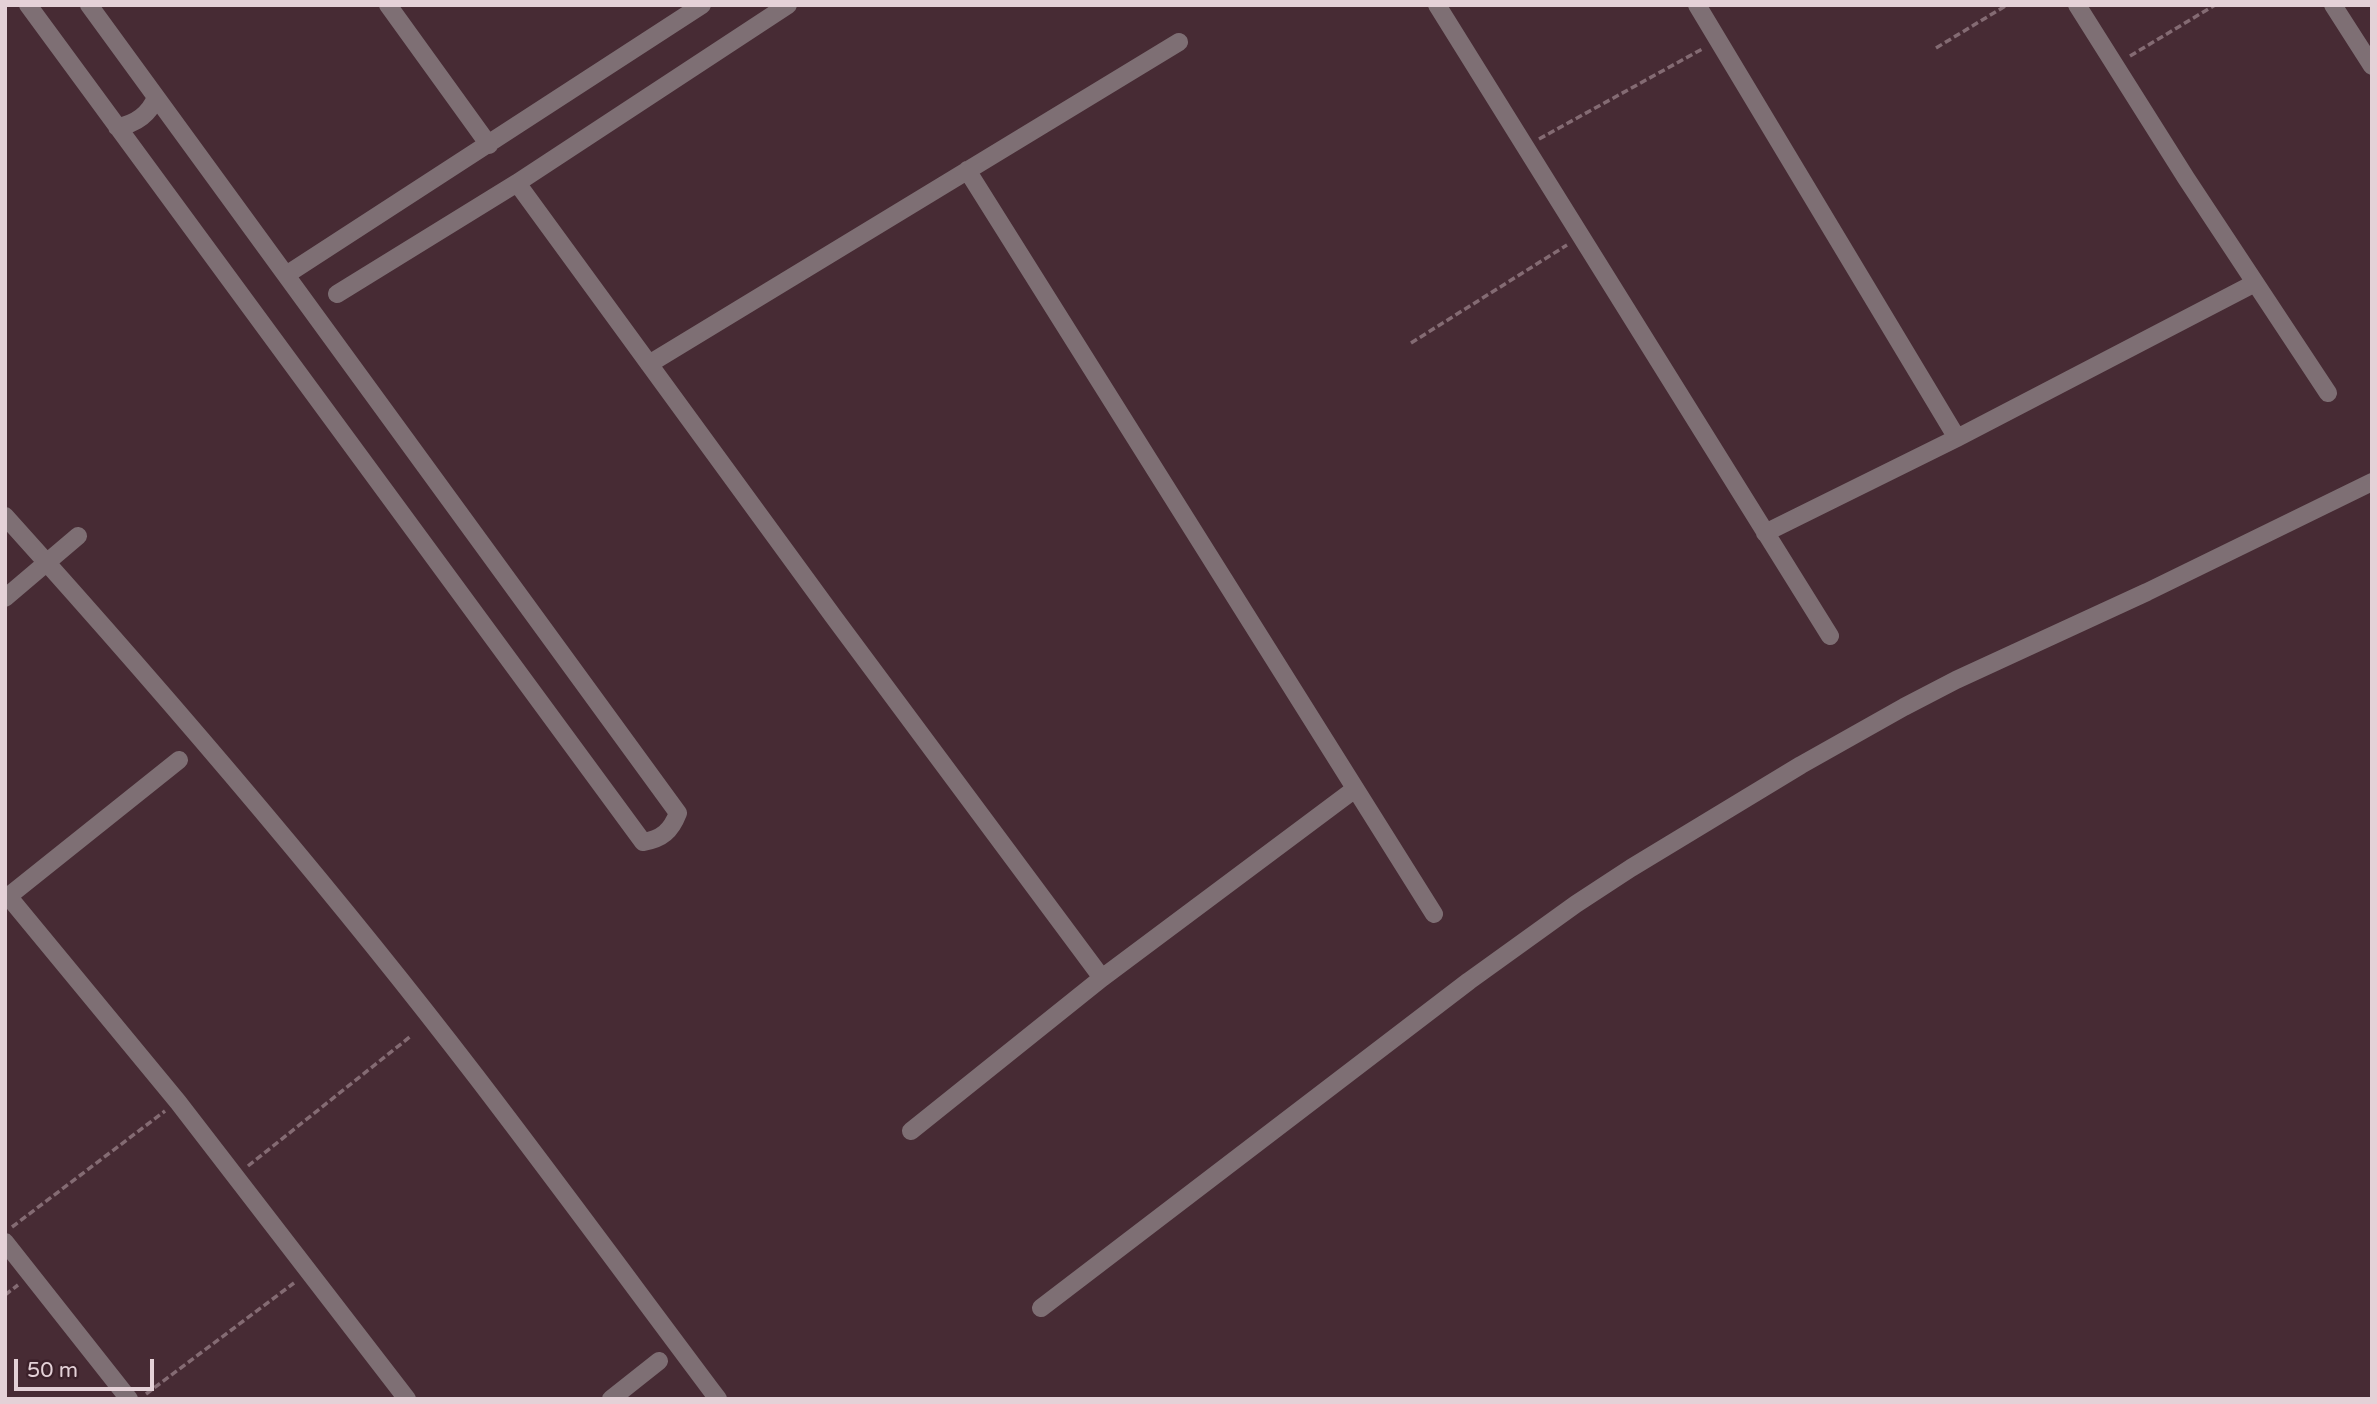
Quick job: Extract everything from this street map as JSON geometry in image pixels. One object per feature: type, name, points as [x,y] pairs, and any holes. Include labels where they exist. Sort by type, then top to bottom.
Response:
[{"type":"street","points":[[28,5],[643,842],[655,840],[665,834],[674,825],[678,813],[89,5]]},
{"type":"street","points":[[388,5],[489,145]]},
{"type":"street","points":[[286,275],[702,5]]},
{"type":"street","points":[[337,294],[517,183],[788,5]]},
{"type":"street","points":[[1437,5],[1830,636]]},
{"type":"street","points":[[1697,5],[1957,438]]},
{"type":"street","points":[[2077,5],[2328,393]]},
{"type":"street","points":[[2333,5],[2372,66]]},
{"type":"street","points":[[649,364],[1179,42]]},
{"type":"street","points":[[117,127],[134,123],[141,118],[153,105],[156,97]]},
{"type":"street","points":[[967,170],[1434,914]]},
{"type":"street","points":[[517,183],[832,616],[1102,978]]},
{"type":"street","points":[[1765,533],[1957,438],[2255,283]]},
{"type":"street","points":[[1041,1308],[1469,981],[1576,904],[1718,814],[1956,680],[2147,592],[2372,482]]},
{"type":"street","points":[[5,516],[200,738],[338,902],[474,1073],[718,1399]]},
{"type":"street","points":[[5,598],[78,536]]},
{"type":"street","points":[[179,760],[7,898],[178,1102],[407,1399]]},
{"type":"street","points":[[911,1131],[1102,978],[1355,789]]},
{"type":"street","points":[[5,1242],[129,1399]]},
{"type":"street","points":[[611,1399],[659,1361]]},
{"type":"path","points":[[1936,48],[2007,5]]},
{"type":"path","points":[[2115,65],[2215,5]]},
{"type":"path","points":[[1524,146],[1718,40]]},
{"type":"path","points":[[1411,343],[1581,236]]},
{"type":"path","points":[[236,1176],[411,1036]]},
{"type":"path","points":[[5,1232],[178,1102]]},
{"type":"path","points":[[140,1399],[310,1271]]}]
